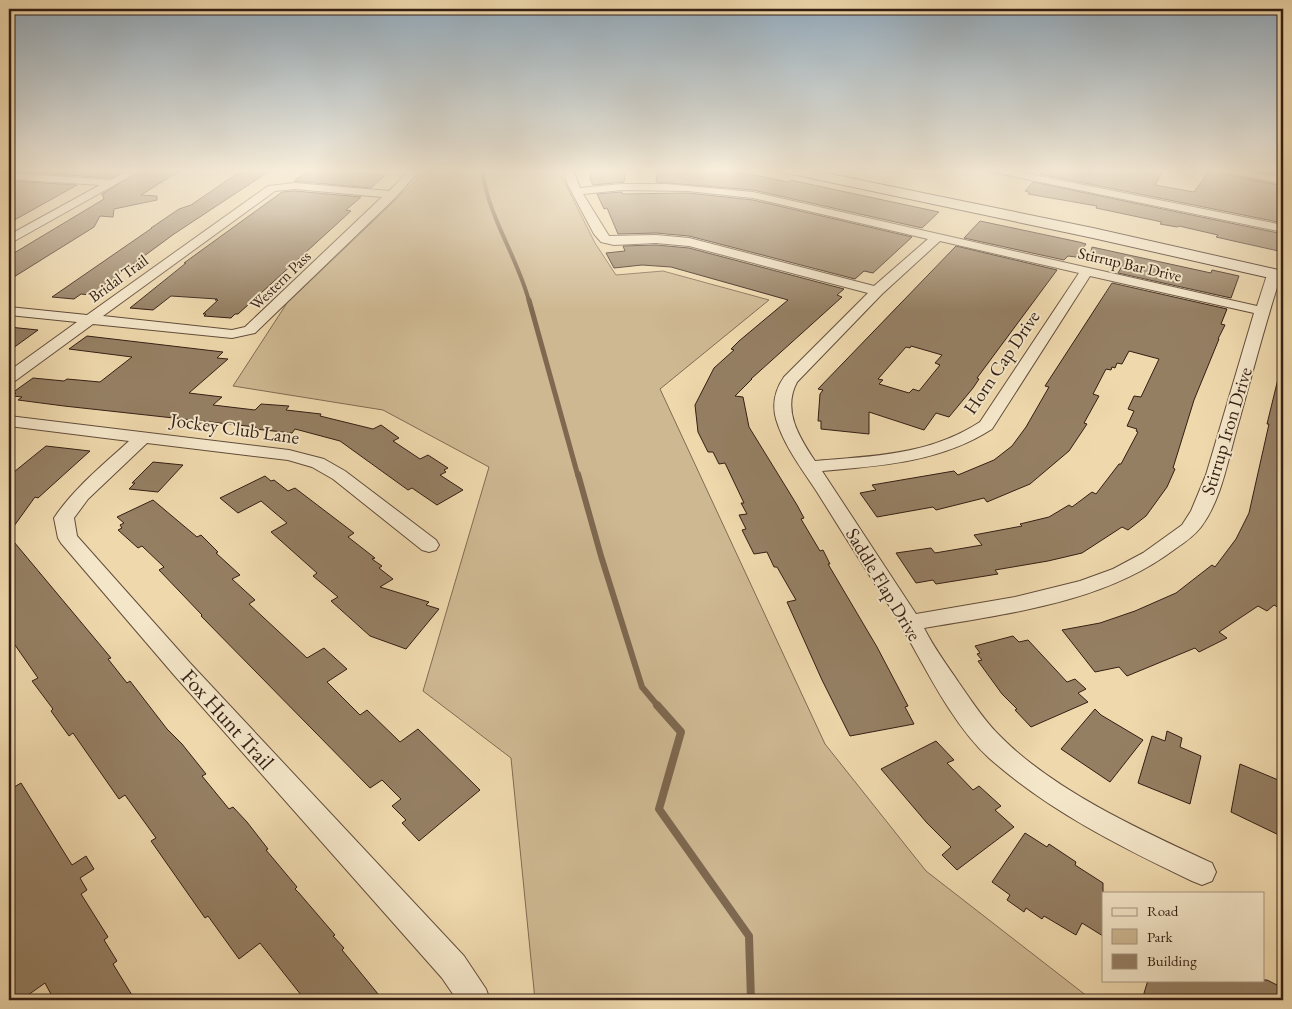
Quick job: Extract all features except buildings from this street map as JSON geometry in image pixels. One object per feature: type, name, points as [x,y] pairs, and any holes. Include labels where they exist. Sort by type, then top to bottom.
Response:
[{"type":"main road","points":[[1013,216],[1280,272]]},
{"type":"main road","points":[[1059,216],[1111,227],[1280,272]]},
{"type":"street","points":[[9,240],[14,234],[49,216]]},
{"type":"street","name":"Bridal Trail","points":[[9,378],[233,216]]},
{"type":"street","name":"Western Pass","points":[[90,319],[232,334],[250,330],[370,216]]},
{"type":"street","points":[[591,216],[600,234],[605,239],[614,242],[656,239],[690,242],[877,291]]},
{"type":"street","name":"Stirrup Bar Drive","points":[[850,216],[1262,311]]},
{"type":"street","points":[[1221,216],[1283,229]]},
{"type":"street","name":"Saddle Flap Drive","points":[[937,236],[877,291],[801,368],[784,390],[782,415],[797,447],[911,623],[924,652],[972,722],[1003,755],[1045,787],[1090,817],[1202,872]]},
{"type":"street","name":"Horn Cap Drive","points":[[810,467],[918,454],[950,446],[973,435],[986,425],[1088,271]]},
{"type":"street","name":"Stirrup Iron Drive","points":[[911,623],[1037,599],[1084,587],[1123,573],[1151,558],[1171,544],[1193,524],[1214,481],[1262,311],[1280,272]]},
{"type":"street","points":[[9,311],[90,319]]},
{"type":"street","name":"Jockey Club Lane","points":[[9,420],[289,455],[318,463],[339,474],[429,544]]},
{"type":"street","name":"Fox Hunt Trail","points":[[142,437],[81,496],[64,518],[68,538],[182,669],[453,966],[475,1000]]},
{"type":"green space","points":[[378,216],[582,216],[595,243],[616,275],[663,271],[769,300],[660,389],[825,744],[926,871],[1092,1000],[535,1000],[511,758],[423,691],[489,467],[383,410],[233,386],[287,303]]},
{"type":"waterway","points":[[495,216],[524,284],[529,301]]},
{"type":"waterway","points":[[529,300],[578,476]]},
{"type":"waterway","points":[[578,474],[601,556],[642,687],[658,706]]},
{"type":"waterway","points":[[657,705],[681,732],[659,809],[749,936],[751,1000]]}]
